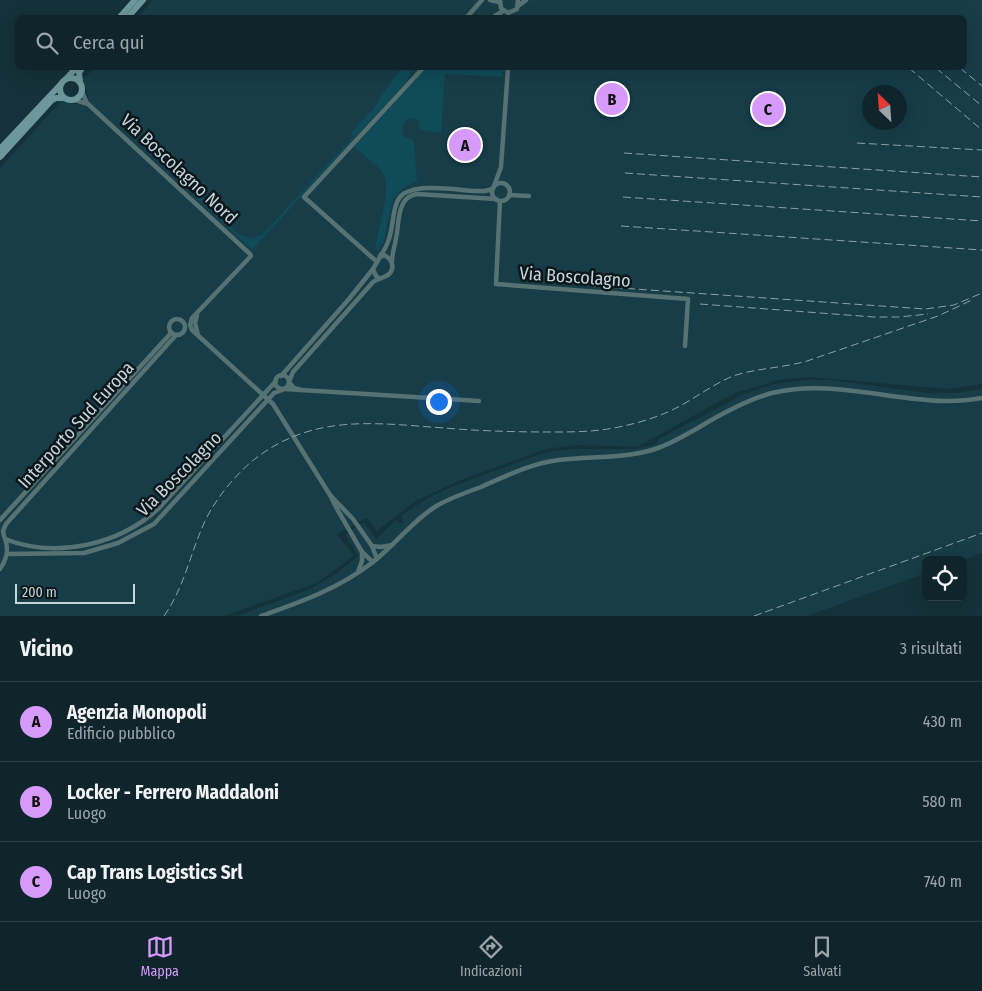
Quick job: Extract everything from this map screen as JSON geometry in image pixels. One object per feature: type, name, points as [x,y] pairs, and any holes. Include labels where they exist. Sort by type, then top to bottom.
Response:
[{"type":"main road","points":[[122,15],[135,0]]},
{"type":"main road","points":[[130,15],[143,0]]},
{"type":"main road","points":[[0,149],[74,70]]},
{"type":"main road","points":[[0,157],[52,100],[64,98],[75,100],[82,92],[79,73],[81,70]]},
{"type":"main road","points":[[64,81],[73,78],[80,81]]},
{"type":"main road","points":[[64,81],[60,92],[64,98]]},
{"type":"street","points":[[469,15],[482,0]]},
{"type":"street","points":[[490,0],[499,1],[506,14],[514,11],[526,0]]},
{"type":"street","points":[[518,0],[518,6]]},
{"type":"street","points":[[376,261],[304,197],[421,70]]},
{"type":"street","points":[[498,200],[504,200],[510,191],[502,174],[501,167],[508,70]]},
{"type":"street","name":"Via Boscolagno Nord","points":[[82,92],[88,104],[237,241],[250,256],[197,314],[195,324],[198,337],[274,406],[330,495]]},
{"type":"street","name":"Via Boscolagno Nord","points":[[75,100],[88,104]]},
{"type":"street","points":[[493,187],[501,167]]},
{"type":"street","name":"Via Boscolagno","points":[[5,538],[21,546],[45,548],[84,546],[114,538],[149,518],[281,376],[373,269],[390,237],[396,203],[400,197],[406,192],[418,188],[485,191],[502,183],[507,186]]},
{"type":"street","name":"Via Boscolagno","points":[[493,187],[492,195],[498,200]]},
{"type":"street","name":"Via Boscolagno","points":[[7,554],[84,553],[118,543],[154,524],[274,393],[288,387],[293,372],[373,282],[390,273],[393,266],[392,253],[399,216],[403,203],[407,198],[417,194],[498,200]]},
{"type":"street","points":[[509,195],[529,196]]},
{"type":"street","name":"Via Boscolagno","points":[[498,200],[496,284],[688,299],[685,346]]},
{"type":"street","points":[[380,257],[384,255],[392,262]]},
{"type":"street","points":[[373,269],[376,276],[380,278]]},
{"type":"street","name":"Interporto Sud Europa","points":[[0,520],[173,334],[6,524],[3,531],[5,538]]},
{"type":"street","points":[[281,376],[288,378],[294,388],[301,390]]},
{"type":"street","points":[[276,381],[277,386],[283,389],[479,401]]},
{"type":"street","points":[[261,616],[318,595],[353,577],[375,560],[420,518],[439,505],[520,470],[557,460],[608,458],[652,450],[669,444],[735,408],[772,394],[810,388],[826,388],[931,401],[959,401],[982,398]]},
{"type":"street","points":[[330,495],[348,513],[372,546],[375,560]]},
{"type":"street","points":[[330,495],[362,552],[375,560]]},
{"type":"street","points":[[342,518],[347,518],[348,513]]},
{"type":"street","points":[[0,531],[5,538],[7,554],[0,569]]},
{"type":"street","points":[[372,546],[381,547],[393,544]]},
{"type":"street","points":[[353,577],[359,570],[362,552]]},
{"type":"shaded area","points":[[153,0],[982,0],[982,384],[947,389],[810,377],[779,380],[735,393],[637,447],[576,445],[547,449],[461,480],[416,501],[377,531],[367,518],[337,534],[354,556],[317,583],[224,616],[0,616],[0,168],[61,101],[85,105],[89,101],[83,79],[92,70],[967,70],[967,15],[140,15]]},
{"type":"shaded area","points":[[400,70],[410,71],[410,75],[405,83],[252,250],[193,195],[206,180],[202,195],[220,217],[242,236],[252,238],[262,235],[354,136],[351,133],[373,109]]},
{"type":"shaded area","points":[[424,70],[503,70],[502,77],[445,74],[441,133],[420,130],[418,120],[414,118],[404,124],[403,136],[414,141],[417,181],[403,188],[393,199],[383,244],[381,244],[379,251],[375,248],[385,199],[385,181],[383,174],[377,167],[354,147]]},
{"type":"shaded area","points":[[804,380],[832,380],[926,393],[956,393],[982,389],[982,553],[967,559],[967,556],[922,556],[922,574],[807,616],[237,616],[310,589],[337,573],[358,556],[345,534],[364,522],[376,539],[396,520],[401,524],[404,522],[401,516],[428,498],[451,487],[537,455],[553,451],[572,449],[633,449],[655,444],[660,438],[744,394],[774,384]]},
{"type":"railway","points":[[911,70],[982,130]]},
{"type":"railway","points":[[938,70],[982,106]]},
{"type":"railway","points":[[962,70],[982,86]]},
{"type":"railway","points":[[857,143],[982,150]]},
{"type":"railway","points":[[624,153],[982,177]]},
{"type":"railway","points":[[625,173],[982,197]]},
{"type":"railway","points":[[623,197],[982,221]]},
{"type":"railway","points":[[621,226],[982,250]]},
{"type":"railway","points":[[591,286],[925,309],[954,305],[982,293]]},
{"type":"railway","points":[[164,616],[178,592],[208,515],[222,493],[251,462],[274,446],[296,435],[320,428],[368,424],[524,432],[580,432],[617,427],[645,421],[663,414],[733,376],[807,361],[938,316],[972,300]]},
{"type":"railway","points":[[700,304],[874,317],[928,314]]},
{"type":"railway","points":[[754,616],[982,533]]},
{"type":"place","name":"Locker - Ferrero Maddaloni","points":[[612,99]]},
{"type":"place","name":"Cap Trans Logistics Srl","points":[[768,109]]},
{"type":"place","name":"Agenzia Monopoli","points":[[465,145]]}]
